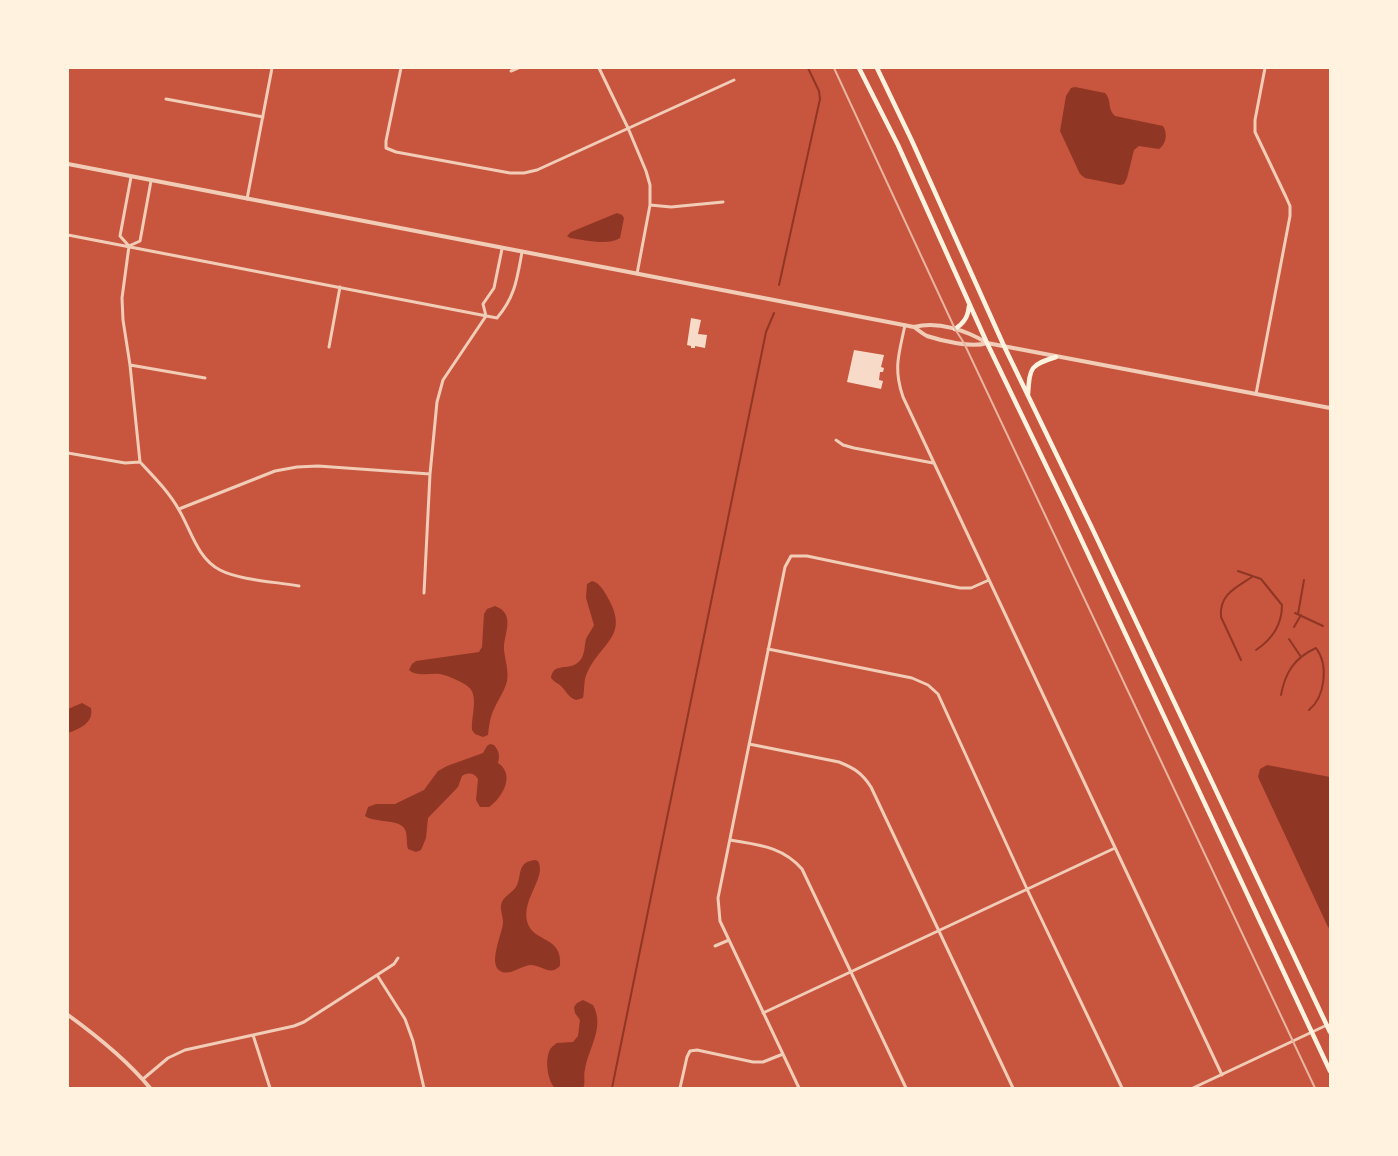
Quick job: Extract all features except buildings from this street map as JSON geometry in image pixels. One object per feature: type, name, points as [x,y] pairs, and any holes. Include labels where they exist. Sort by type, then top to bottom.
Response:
[{"type":"main road","points":[[860,68],[898,145],[987,343],[1071,517],[1330,1071]]},
{"type":"main road","points":[[877,68],[912,140],[1004,346],[1330,1032]]},
{"type":"main road","points":[[955,329],[965,321],[969,304]]},
{"type":"main road","points":[[1028,396],[1030,375],[1034,365],[1056,357]]},
{"type":"street","points":[[248,199],[272,68]]},
{"type":"street","points":[[401,68],[386,148],[396,152],[510,173],[524,173],[537,170],[734,80]]},
{"type":"street","points":[[511,71],[518,68]]},
{"type":"street","points":[[599,68],[628,128],[650,185],[650,205],[637,274]]},
{"type":"street","points":[[1256,394],[1290,216],[1290,206],[1256,134],[1255,120],[1265,68]]},
{"type":"street","points":[[166,99],[263,117]]},
{"type":"street","points":[[68,164],[905,326],[924,325],[955,329],[972,334],[987,343],[1330,408]]},
{"type":"street","points":[[131,177],[120,236],[129,246],[122,298],[123,320],[130,365],[140,462],[179,509],[205,558],[215,567],[235,575],[299,586]]},
{"type":"street","points":[[129,246],[140,241],[151,181]]},
{"type":"street","points":[[650,205],[671,207],[723,202]]},
{"type":"street","points":[[68,235],[497,318],[513,294],[522,252]]},
{"type":"street","points":[[424,593],[430,474],[437,402],[443,380],[486,316],[483,304],[494,288],[502,249]]},
{"type":"street","points":[[329,347],[340,287]]},
{"type":"street","points":[[905,326],[896,369],[903,397],[1222,1075]]},
{"type":"street","points":[[914,327],[926,335],[978,346],[987,343]]},
{"type":"street","points":[[130,365],[205,378]]},
{"type":"street","points":[[836,440],[843,445],[854,448],[934,464]]},
{"type":"street","points":[[68,453],[125,463],[140,462]]},
{"type":"street","points":[[179,509],[275,472],[297,467],[318,466],[430,474]]},
{"type":"street","points":[[798,1088],[720,921],[718,898],[785,567],[791,556],[806,556],[960,588],[971,588],[989,580]]},
{"type":"street","points":[[768,649],[912,678],[928,685],[938,694],[1027,889],[1122,1088]]},
{"type":"street","points":[[749,744],[839,762],[863,775],[871,787],[940,930],[1013,1088]]},
{"type":"street","points":[[730,840],[785,853],[802,869],[906,1088]]},
{"type":"street","points":[[763,1013],[1115,848]]},
{"type":"street","points":[[715,946],[729,940]]},
{"type":"street","points":[[143,1079],[168,1058],[185,1050],[304,1022],[394,964],[398,958]]},
{"type":"street","points":[[377,975],[405,1019],[413,1041],[424,1088]]},
{"type":"street","points":[[68,1015],[105,1043],[150,1088]]},
{"type":"street","points":[[1193,1088],[1327,1025]]},
{"type":"street","points":[[253,1035],[270,1088]]},
{"type":"street","points":[[680,1088],[687,1056],[690,1051],[697,1050],[753,1062],[763,1062],[783,1054]]},
{"type":"shaded area","points":[[1075,87],[1105,93],[1115,116],[1163,126],[1166,139],[1159,149],[1139,146],[1134,150],[1124,184],[1120,185],[1085,178],[1080,174],[1060,131],[1066,96],[1071,88]]},
{"type":"shaded area","points":[[617,213],[624,218],[620,238],[609,242],[602,242],[567,236],[571,232]]},
{"type":"shaded area","points":[[592,581],[600,585],[608,598],[614,611],[615,630],[612,638],[586,674],[583,698],[576,700],[569,696],[551,678],[554,670],[572,666],[579,662],[583,656],[586,639],[594,625],[586,598],[587,584]]},
{"type":"shaded area","points":[[495,606],[506,614],[507,619],[504,650],[507,681],[492,715],[488,735],[483,737],[475,734],[472,730],[474,699],[472,691],[468,687],[457,680],[443,675],[420,674],[409,670],[416,661],[479,652],[482,647],[484,614],[487,609]]},
{"type":"shaded area","points":[[82,703],[91,708],[90,718],[85,725],[68,733],[68,709]]},
{"type":"shaded area","points":[[490,744],[494,745],[497,749],[499,755],[498,763],[506,774],[505,786],[502,792],[489,807],[480,807],[476,800],[478,779],[475,775],[471,774],[462,776],[458,787],[428,818],[426,838],[421,850],[416,852],[408,849],[406,833],[401,825],[374,820],[365,816],[368,807],[376,804],[395,804],[424,790],[438,771],[483,753]]},
{"type":"shaded area","points":[[1267,765],[1330,777],[1330,929],[1258,777],[1260,769]]},
{"type":"shaded area","points":[[538,861],[540,867],[526,912],[527,921],[535,933],[557,949],[560,956],[560,966],[550,970],[532,965],[506,973],[502,972],[497,969],[495,963],[496,949],[503,922],[501,904],[517,885],[521,869],[525,863]]},
{"type":"shaded area","points":[[583,1000],[593,1005],[597,1021],[597,1029],[584,1074],[584,1086],[583,1088],[555,1088],[548,1072],[547,1061],[549,1052],[557,1043],[573,1042],[578,1036],[580,1020],[575,1013],[574,1007]]},
{"type":"waterway","points":[[779,285],[820,99],[819,91],[808,68]]},
{"type":"waterway","points":[[612,1088],[766,332],[774,313]]},
{"type":"waterway","points":[[1238,571],[1261,579],[1282,605],[1280,619],[1275,631],[1256,650]]},
{"type":"waterway","points":[[1241,660],[1221,617],[1221,609],[1229,593],[1252,577]]},
{"type":"waterway","points":[[1298,614],[1304,580]]},
{"type":"waterway","points":[[1295,613],[1323,626]]},
{"type":"waterway","points":[[1294,627],[1301,615]]},
{"type":"waterway","points":[[1289,639],[1301,657]]},
{"type":"waterway","points":[[1281,695],[1288,673],[1296,661],[1316,648],[1323,663],[1323,681],[1319,697],[1309,710]]},
{"type":"railway","points":[[834,68],[955,329],[964,343],[1315,1088]]}]
